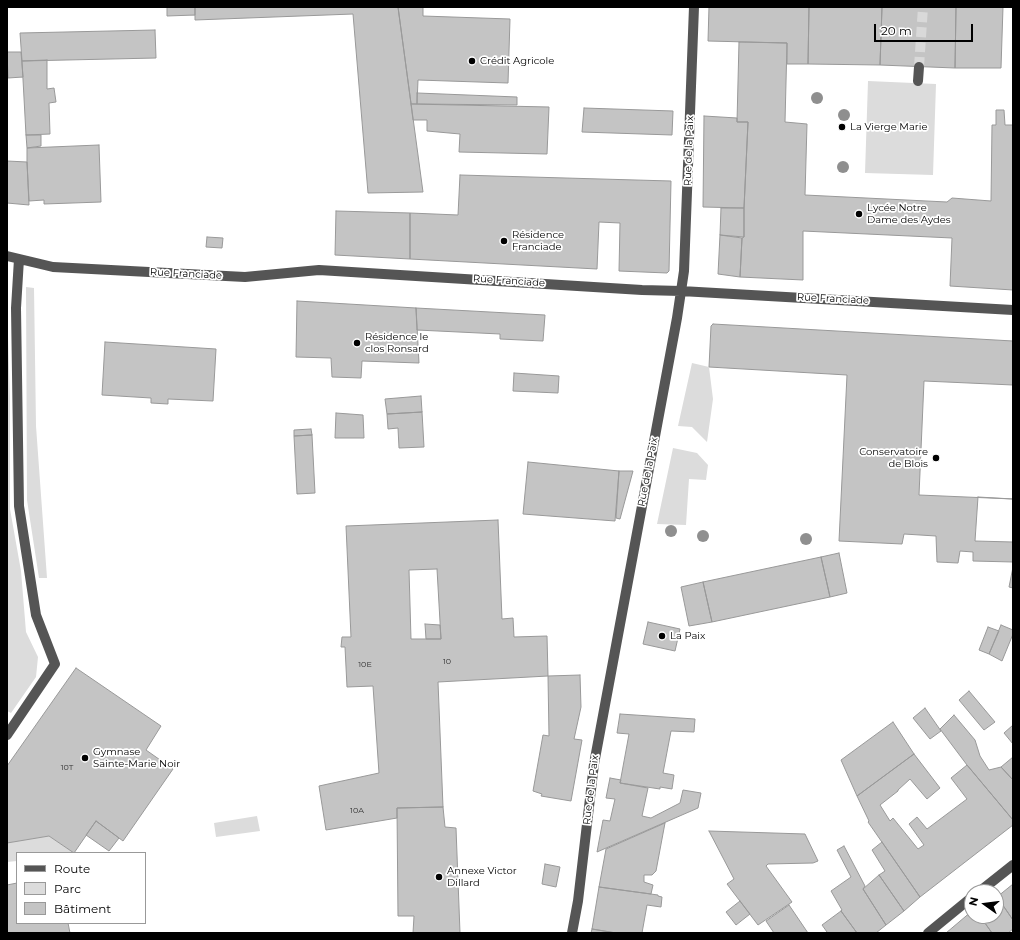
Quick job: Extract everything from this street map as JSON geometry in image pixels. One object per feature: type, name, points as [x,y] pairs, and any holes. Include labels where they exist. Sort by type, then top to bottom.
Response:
[{"type":"street","name":"Rue de la Paix","points":[[572,933],[578,901],[594,764],[681,291],[684,263],[694,7]]},
{"type":"street","points":[[918,81],[919,67]]},
{"type":"street","name":"Rue Franciade","points":[[7,256],[53,267],[245,277],[319,270],[642,290],[1013,310]]},
{"type":"street","points":[[7,735],[55,664],[36,615],[19,506],[16,308],[19,259]]},
{"type":"street","points":[[989,884],[1013,865]]},
{"type":"street","points":[[928,933],[964,904]]},
{"type":"green space","points":[[868,81],[936,84],[933,175],[865,173]]},
{"type":"green space","points":[[26,287],[34,288],[36,426],[47,578],[39,578],[27,500]]},
{"type":"green space","points":[[7,305],[10,399],[10,509],[21,571],[26,632],[38,657],[36,677],[11,713],[7,711]]},
{"type":"green space","points":[[692,363],[709,367],[713,399],[707,442],[692,427],[678,426]]},
{"type":"green space","points":[[673,448],[697,453],[708,465],[706,480],[689,479],[686,525],[657,524]]},
{"type":"green space","points":[[257,816],[260,831],[216,837],[214,823]]},
{"type":"green space","points":[[49,836],[73,852],[16,852],[16,861],[7,862],[7,843]]},
{"type":"building","points":[[167,7],[195,7],[195,15],[167,16]]},
{"type":"building","points":[[195,7],[398,7],[423,192],[368,193],[353,14],[195,20]]},
{"type":"building","points":[[398,7],[423,7],[423,16],[510,19],[508,83],[418,80],[417,104],[411,104]]},
{"type":"building","points":[[709,7],[809,7],[808,64],[787,64],[787,43],[708,41]]},
{"type":"building","points":[[809,7],[882,7],[880,65],[808,64]]},
{"type":"building","points":[[882,7],[956,7],[955,68],[880,65]]},
{"type":"building","points":[[956,7],[1003,7],[1001,68],[955,68]]},
{"type":"building","points":[[155,30],[156,58],[22,61],[20,33]]},
{"type":"building","points":[[739,42],[787,43],[785,122],[807,124],[805,195],[947,202],[952,198],[991,201],[992,125],[996,125],[996,110],[1004,110],[1005,125],[1013,125],[1013,290],[950,286],[952,238],[803,231],[803,280],[740,277],[742,238],[744,237],[748,122],[737,122]]},
{"type":"building","points":[[7,52],[21,52],[23,77],[8,78]]},
{"type":"building","points":[[47,60],[47,89],[54,88],[56,102],[49,103],[50,134],[26,135],[22,61]]},
{"type":"building","points":[[417,93],[517,97],[517,105],[417,104]]},
{"type":"building","points":[[411,104],[549,107],[547,154],[459,152],[460,134],[427,131],[427,120],[413,120]]},
{"type":"building","points":[[584,108],[673,111],[672,135],[582,132]]},
{"type":"building","points":[[704,116],[737,118],[737,122],[748,122],[744,208],[703,207]]},
{"type":"building","points":[[26,135],[41,135],[41,146],[27,148]]},
{"type":"building","points":[[99,145],[101,202],[44,204],[44,200],[29,201],[27,148]]},
{"type":"building","points":[[7,161],[27,162],[29,205],[7,203]]},
{"type":"building","name":"Résidence Franciade","points":[[460,175],[671,181],[669,271],[667,273],[619,271],[620,223],[599,222],[597,269],[410,259],[410,213],[458,215]]},
{"type":"building","points":[[721,208],[744,208],[744,237],[720,235]]},
{"type":"building","points":[[336,211],[410,213],[410,259],[335,255]]},
{"type":"building","points":[[720,235],[742,238],[740,277],[718,274]]},
{"type":"building","points":[[207,237],[223,238],[222,248],[206,247]]},
{"type":"building","name":"Résidence le clos Ronsard","points":[[297,301],[416,308],[419,363],[362,361],[361,378],[332,377],[331,358],[296,357]]},
{"type":"building","points":[[416,308],[545,315],[543,341],[500,339],[500,334],[417,330]]},
{"type":"building","points":[[713,324],[1013,341],[1013,385],[924,381],[919,495],[1013,499],[1013,562],[973,561],[973,552],[960,551],[958,563],[937,562],[936,536],[904,534],[902,544],[839,541],[847,375],[709,367],[711,326]]},
{"type":"building","points":[[105,342],[216,349],[213,401],[168,399],[168,404],[151,403],[151,398],[102,395]]},
{"type":"building","points":[[514,373],[559,376],[558,393],[513,391]]},
{"type":"building","points":[[421,396],[422,412],[387,414],[385,399]]},
{"type":"building","points":[[422,412],[424,447],[399,448],[398,428],[388,429],[387,414]]},
{"type":"building","points":[[336,413],[363,415],[364,438],[335,438]]},
{"type":"building","points":[[311,429],[312,435],[294,436],[294,430]]},
{"type":"building","points":[[312,435],[315,493],[297,494],[294,436]]},
{"type":"building","points":[[528,462],[619,471],[615,521],[523,514]]},
{"type":"building","points":[[619,471],[633,471],[620,519],[616,518]]},
{"type":"building","points":[[978,497],[1013,499],[1013,542],[975,541]]},
{"type":"building","points":[[498,520],[502,619],[513,618],[514,637],[547,636],[548,676],[438,682],[443,807],[397,808],[397,818],[326,830],[319,786],[379,773],[373,686],[347,687],[345,647],[341,647],[342,637],[351,637],[346,526]],"holes":[[[437,569],[441,639],[411,639],[409,570]]]},
{"type":"building","points":[[839,553],[847,593],[830,597],[821,557]]},
{"type":"building","points":[[821,557],[830,597],[712,622],[703,582]]},
{"type":"building","points":[[1013,567],[1013,588],[1009,587]]},
{"type":"building","points":[[703,582],[712,622],[689,626],[681,587]]},
{"type":"building","name":"La Paix","points":[[648,622],[680,629],[675,651],[643,644]]},
{"type":"building","points":[[425,624],[440,625],[441,639],[426,639]]},
{"type":"building","points":[[1001,625],[1013,630],[1013,634],[1002,661],[989,654]]},
{"type":"building","points":[[988,627],[999,631],[989,654],[979,650]]},
{"type":"building","name":"Gymnase Sainte-Marie Noir","points":[[76,668],[161,726],[146,750],[173,769],[123,841],[96,821],[75,852],[73,852],[49,836],[7,843],[7,766]]},
{"type":"building","points":[[580,675],[581,707],[574,739],[582,740],[571,801],[541,796],[542,794],[533,791],[543,735],[549,736],[548,676]]},
{"type":"building","points":[[969,691],[995,722],[984,730],[959,700]]},
{"type":"building","points":[[925,708],[941,731],[930,739],[913,718]]},
{"type":"building","points":[[620,714],[695,719],[694,732],[671,731],[663,773],[674,775],[672,789],[660,787],[660,789],[620,783],[629,734],[617,733]]},
{"type":"building","points":[[954,715],[975,740],[980,756],[989,770],[1001,767],[1013,780],[1013,820],[967,765],[940,729]]},
{"type":"building","points":[[893,722],[914,754],[857,796],[841,760]]},
{"type":"building","points":[[1013,725],[1013,744],[1004,733]]},
{"type":"building","points":[[914,754],[940,788],[927,799],[910,779],[898,791],[880,805],[890,821],[893,818],[918,849],[924,845],[909,824],[917,817],[927,829],[967,799],[951,778],[967,765],[1013,820],[1013,825],[920,897],[868,822],[869,821],[857,796]]},
{"type":"building","points":[[1013,757],[1013,780],[1001,767]]},
{"type":"building","points":[[610,778],[621,780],[620,783],[648,788],[642,816],[651,818],[680,803],[683,790],[701,793],[698,808],[597,852],[603,820],[610,821],[615,799],[606,798]]},
{"type":"building","points":[[443,807],[445,827],[456,828],[460,933],[413,933],[414,916],[398,916],[397,808]]},
{"type":"building","points":[[96,821],[119,838],[109,851],[86,835]]},
{"type":"building","points":[[665,823],[656,871],[652,875],[644,875],[644,882],[653,885],[651,894],[599,887],[606,849]]},
{"type":"building","points":[[709,831],[805,834],[818,861],[813,863],[768,864],[766,866],[792,902],[758,925],[727,884],[734,879]]},
{"type":"building","points":[[882,842],[920,897],[904,911],[879,875],[885,871],[872,850]]},
{"type":"building","points":[[844,846],[865,886],[863,889],[886,925],[876,933],[857,933],[841,911],[842,910],[831,891],[851,877],[837,850]]},
{"type":"building","points":[[545,864],[560,867],[556,887],[542,884]]},
{"type":"building","points":[[879,875],[904,911],[886,925],[863,889]]},
{"type":"building","points":[[16,883],[16,924],[68,924],[70,933],[7,933],[7,885]]},
{"type":"building","points":[[1013,884],[1013,920],[1004,907],[1004,891]]},
{"type":"building","points":[[599,887],[658,895],[662,897],[661,907],[647,905],[642,933],[616,933],[592,929]]},
{"type":"building","points":[[740,901],[750,914],[736,925],[726,912]]},
{"type":"building","points":[[789,905],[808,933],[774,933],[766,921]]},
{"type":"building","points":[[1004,907],[1013,920],[1013,929],[1008,933],[992,933],[986,924],[1004,924]]},
{"type":"building","points":[[841,911],[857,933],[825,933],[827,932],[822,925]]},
{"type":"building","points":[[964,918],[964,924],[986,924],[992,933],[946,933]]},
{"type":"building","points":[[592,929],[616,933],[591,933]]},
{"type":"tunnel","points":[[919,67],[923,7]]},
{"type":"place","name":"Crédit Agricole","points":[[472,61]]},
{"type":"place","name":"La Vierge Marie","points":[[842,127]]},
{"type":"place","name":"Lycée Notre Dame des Aydes","points":[[859,214]]},
{"type":"place","name":"Résidence Franciade","points":[[504,241]]},
{"type":"place","name":"Résidence le clos Ronsard","points":[[357,343]]},
{"type":"place","name":"Conservatoire de Blois","points":[[936,458]]},
{"type":"place","name":"La Paix","points":[[662,636]]},
{"type":"place","name":"Gymnase Sainte-Marie Noir","points":[[85,758]]},
{"type":"place","name":"Annexe Victor Dillard","points":[[439,877]]}]
